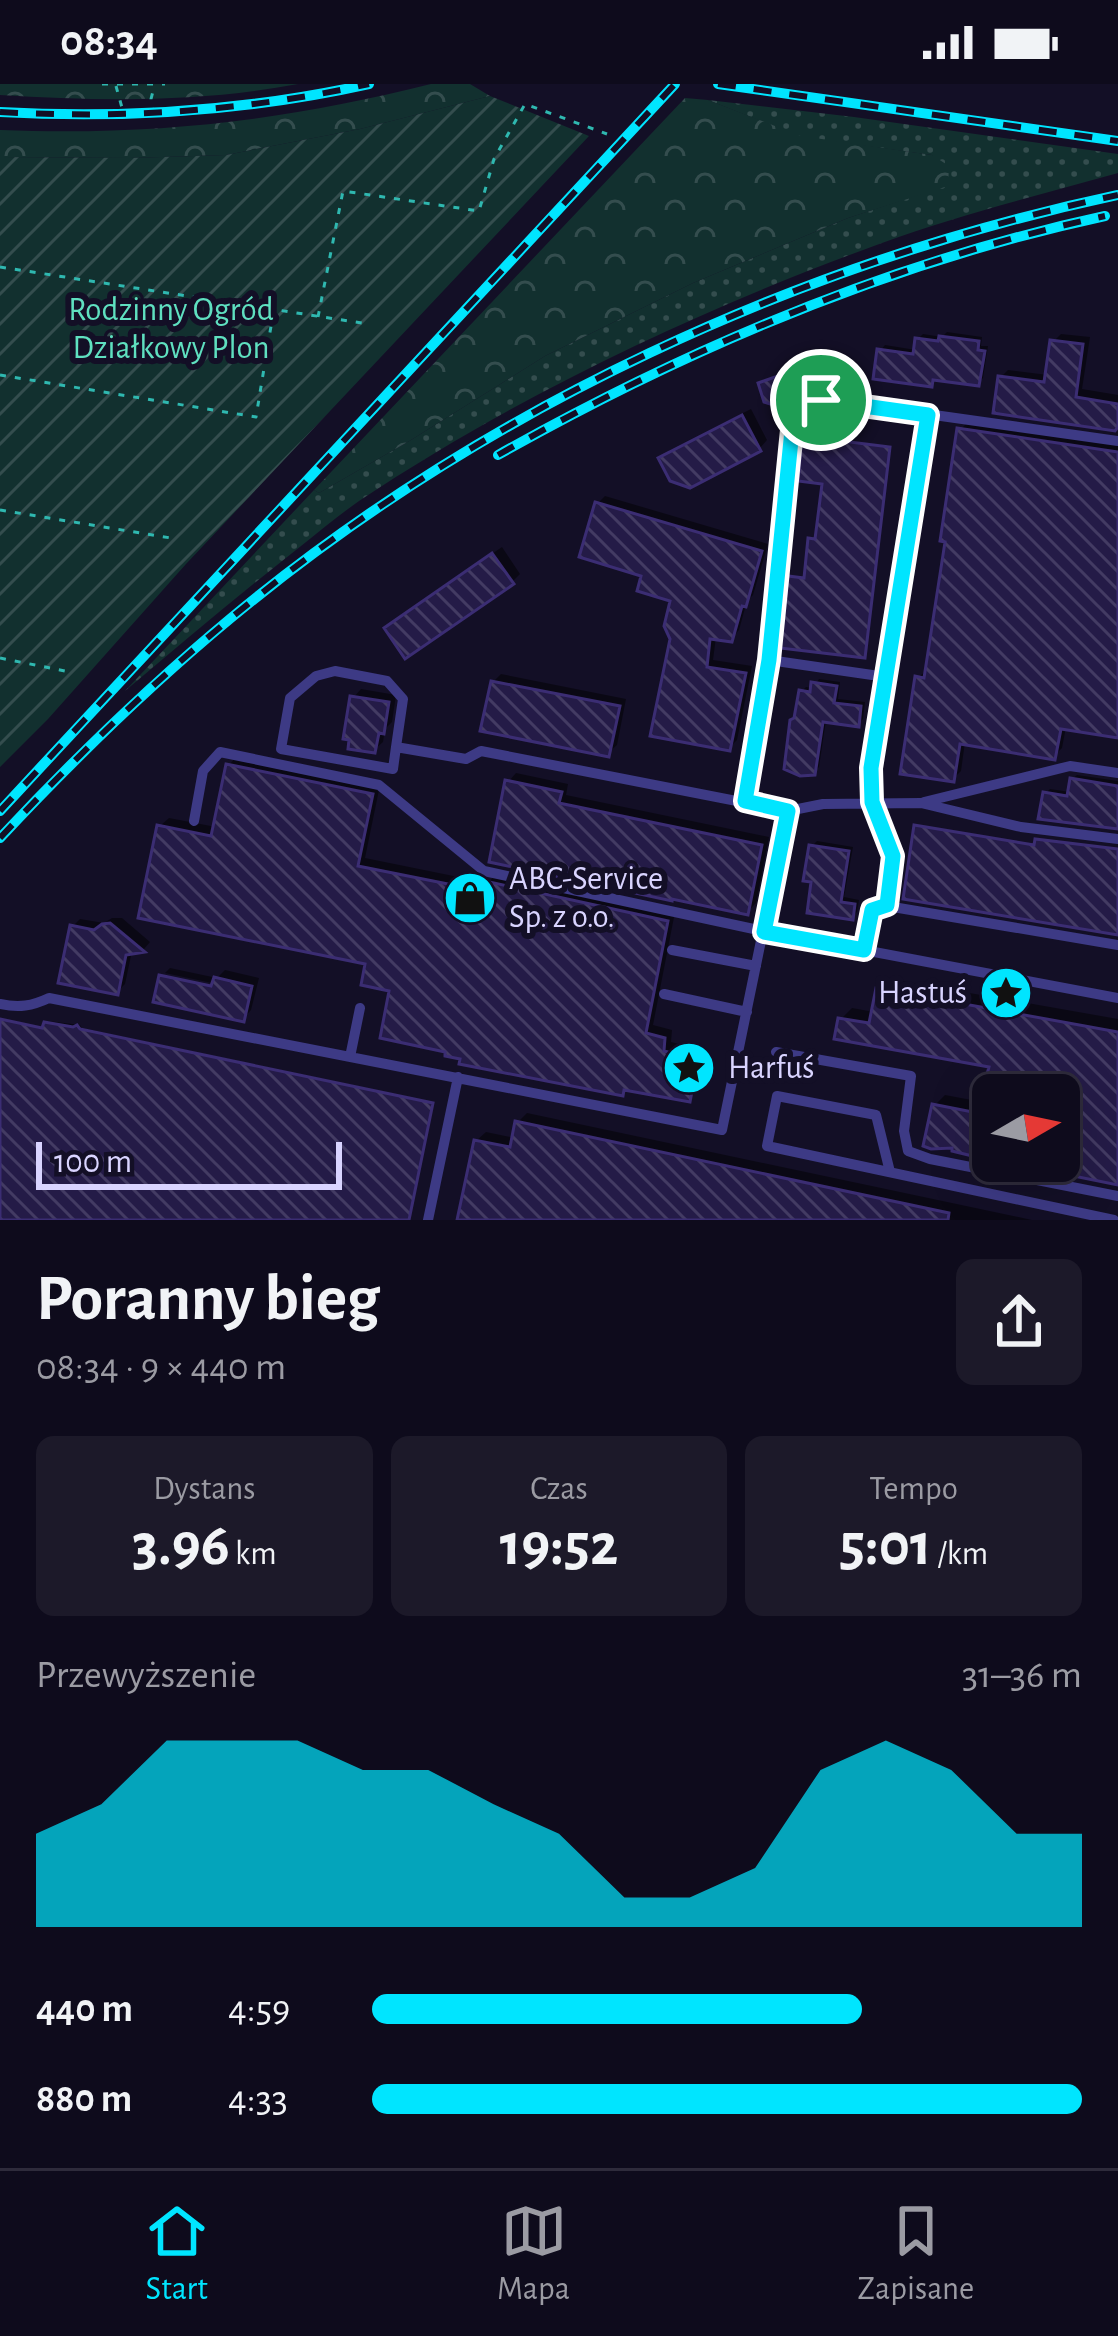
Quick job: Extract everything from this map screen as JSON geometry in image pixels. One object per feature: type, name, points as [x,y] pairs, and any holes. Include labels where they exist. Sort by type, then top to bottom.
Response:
[{"type":"lane","points":[[745,801],[769,660],[794,410],[821,400],[1118,441]]},
{"type":"lane","points":[[928,415],[871,768],[872,802],[893,856],[887,905],[1118,945]]},
{"type":"lane","points":[[769,660],[886,677]]},
{"type":"lane","points":[[335,671],[387,681],[404,699],[396,747],[393,769],[280,749],[290,698],[316,676],[335,671]]},
{"type":"lane","points":[[396,747],[466,759],[481,751],[788,811],[824,804],[921,803],[1021,827],[1118,839]]},
{"type":"lane","points":[[194,821],[203,771],[220,752],[379,785],[484,871],[764,932],[1118,998]]},
{"type":"lane","points":[[921,803],[1070,766],[1118,773]]},
{"type":"lane","points":[[0,1004],[34,1005],[50,998],[722,1130],[788,811]]},
{"type":"lane","points":[[672,950],[756,966]]},
{"type":"lane","points":[[664,994],[747,1012]]},
{"type":"lane","points":[[350,1057],[359,1007]]},
{"type":"lane","points":[[776,1052],[910,1076],[904,1131],[908,1151],[930,1160],[1118,1196]]},
{"type":"lane","points":[[428,1220],[458,1077]]},
{"type":"lane","points":[[890,1172],[876,1115],[777,1096],[767,1146],[1114,1220]]},
{"type":"path","points":[[102,84],[166,84]]},
{"type":"path","points":[[116,84],[124,115]]},
{"type":"path","points":[[153,114],[154,86]]},
{"type":"path","points":[[318,317],[343,191],[479,211],[494,159],[525,104],[607,134]]},
{"type":"path","points":[[0,267],[368,324]]},
{"type":"path","points":[[0,376],[256,417],[273,310]]},
{"type":"path","points":[[0,510],[171,538]]},
{"type":"path","points":[[0,658],[65,671]]},
{"type":"path","points":[[864,950],[872,910],[887,905]]},
{"type":"path","points":[[1003,1011],[1011,989]]},
{"type":"green space","points":[[0,84],[298,84],[223,95],[112,99],[0,95]]},
{"type":"green space","points":[[431,84],[470,84],[490,96],[360,129],[226,155],[0,157],[0,130],[111,131],[217,123],[323,108]]},
{"type":"green space","name":"Rodzinny Ogród Działkowy Plon","points":[[490,96],[589,136],[0,767],[0,157],[226,155],[360,129]]},
{"type":"green space","points":[[685,98],[708,100],[801,136],[932,155],[949,166],[948,186],[848,218],[693,283],[545,356],[411,440],[319,493],[314,490]]},
{"type":"green space","points":[[708,100],[1118,154],[1118,173],[882,243],[679,325],[547,390],[359,501],[125,691],[314,490],[319,493],[411,440],[545,356],[693,283],[848,218],[948,185],[932,155],[801,137]]},
{"type":"building","points":[[939,336],[979,341],[978,350],[985,351],[979,386],[933,380],[932,387],[873,379],[877,349],[913,354],[915,338],[938,341]]},
{"type":"building","points":[[1050,340],[1083,344],[1076,397],[1118,404],[1115,431],[993,413],[998,376],[1044,382]]},
{"type":"building","points":[[812,364],[819,386],[764,402],[758,383]]},
{"type":"building","points":[[742,415],[761,451],[690,488],[670,481],[658,458]]},
{"type":"building","points":[[957,428],[1118,452],[1118,738],[1061,729],[1055,760],[960,744],[954,782],[900,774],[915,676],[924,678]]},
{"type":"building","points":[[802,436],[890,447],[865,658],[780,648],[788,576],[804,578],[822,484],[798,481]]},
{"type":"building","points":[[595,502],[762,551],[732,642],[710,639],[707,667],[746,673],[730,751],[650,736],[670,639],[664,626],[670,601],[637,591],[641,576],[579,557]]},
{"type":"building","points":[[492,553],[514,584],[405,659],[384,628]]},
{"type":"building","points":[[491,681],[620,706],[609,757],[480,731]]},
{"type":"building","points":[[811,682],[837,686],[834,703],[861,706],[859,727],[823,722],[815,775],[800,776],[784,769],[799,690],[810,692]]},
{"type":"building","points":[[350,696],[389,702],[384,734],[379,733],[375,753],[348,749],[349,740],[343,739]]},
{"type":"building","points":[[226,764],[373,794],[358,866],[483,891],[485,881],[668,921],[646,1033],[665,1038],[664,1051],[684,1056],[682,1068],[696,1070],[690,1102],[624,1090],[623,1096],[459,1064],[460,1059],[445,1056],[445,1052],[380,1038],[389,991],[361,985],[365,964],[138,918],[157,825],[211,836]]},
{"type":"building","points":[[1070,778],[1118,786],[1118,829],[1038,819],[1043,792],[1067,796]]},
{"type":"building","points":[[505,780],[562,792],[559,803],[762,845],[748,915],[489,862]]},
{"type":"building","points":[[914,825],[1034,845],[1035,839],[1118,849],[1118,935],[903,899]]},
{"type":"building","points":[[809,845],[849,851],[841,902],[855,904],[853,920],[807,913],[811,882],[803,881]]},
{"type":"building","points":[[110,923],[145,952],[126,955],[118,995],[58,983],[70,925],[94,930]]},
{"type":"building","points":[[159,975],[211,986],[214,977],[252,986],[244,1022],[153,1002]]},
{"type":"building","points":[[876,988],[1118,1032],[1118,1185],[1080,1177],[1080,1074],[987,1074],[989,1067],[834,1039],[838,1018],[869,1023]]},
{"type":"building","points":[[0,1019],[42,1028],[44,1022],[77,1025],[433,1103],[409,1220],[0,1220]]},
{"type":"building","points":[[932,1104],[972,1112],[972,1156],[952,1148],[923,1146]]},
{"type":"building","points":[[515,1121],[949,1213],[948,1220],[457,1220],[474,1140],[510,1147]]},
{"type":"railway","points":[[0,112],[186,111],[369,84]]},
{"type":"railway","points":[[0,811],[675,84]]},
{"type":"railway","points":[[718,84],[1118,141]]},
{"type":"railway","points":[[0,838],[112,724],[231,618],[329,542],[431,473],[538,410],[649,353],[763,303],[998,224],[1118,195]]},
{"type":"railway","points":[[498,455],[643,379],[792,313],[947,258],[1105,216]]},
{"type":"place","name":"ABC-Service Sp. z o.o.","points":[[470,898]]},
{"type":"place","name":"Hastuś","points":[[1006,993]]},
{"type":"place","name":"Harfuś","points":[[689,1068]]},
{"type":"route","points":[[821,400],[928,415],[871,768],[872,802],[893,856],[887,905],[872,910],[864,950],[764,932],[788,811],[745,801],[769,660],[794,410],[821,400]]}]
